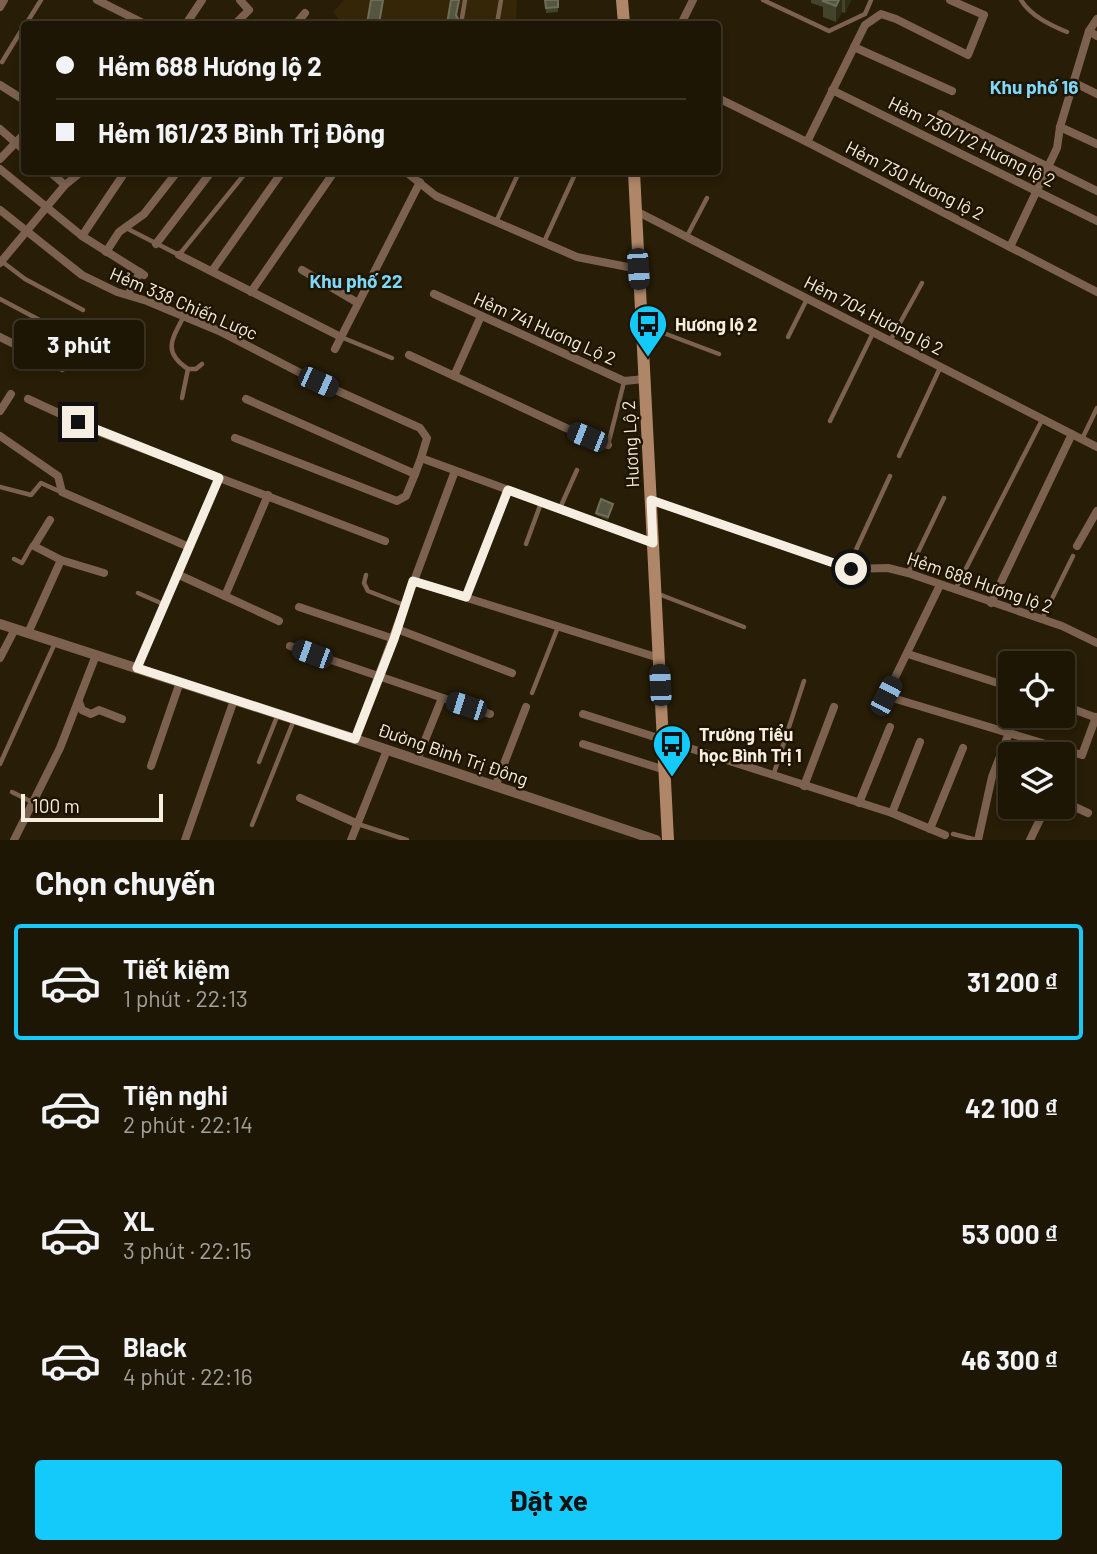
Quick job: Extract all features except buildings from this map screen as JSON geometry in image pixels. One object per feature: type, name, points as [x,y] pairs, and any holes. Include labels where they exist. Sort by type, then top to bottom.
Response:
[{"type":"main road","points":[[622,0],[624,21]]},
{"type":"main road","name":"Hương Lộ 2","points":[[634,175],[668,840]]},
{"type":"street","points":[[0,7],[4,0]]},
{"type":"street","points":[[97,0],[136,21]]},
{"type":"street","points":[[188,21],[202,0]]},
{"type":"street","points":[[238,21],[249,10],[240,0]]},
{"type":"street","points":[[682,21],[693,0]]},
{"type":"street","points":[[807,142],[864,25],[881,14],[968,55],[984,15],[950,0]]},
{"type":"street","points":[[298,21],[305,13]]},
{"type":"street","points":[[1010,247],[1039,191],[1057,148],[1060,127],[1097,19]]},
{"type":"street","points":[[854,47],[952,91]]},
{"type":"street","points":[[1075,83],[1097,94]]},
{"type":"street","points":[[0,85],[21,98]]},
{"type":"street","name":"Hẻm 730/1/2 Hương lộ 2","points":[[832,90],[1097,221]]},
{"type":"street","name":"Hẻm 730 Hương lộ 2","points":[[721,99],[1097,292]]},
{"type":"street","points":[[941,114],[1097,191]]},
{"type":"street","points":[[1060,127],[1097,144]]},
{"type":"street","points":[[0,130],[21,147]]},
{"type":"street","points":[[0,159],[21,137]]},
{"type":"street","points":[[0,169],[82,236],[141,274],[128,295]]},
{"type":"street","points":[[53,175],[65,185]]},
{"type":"street","points":[[0,261],[65,185],[77,175]]},
{"type":"street","points":[[82,236],[123,175]]},
{"type":"street","points":[[106,253],[119,232],[144,214],[175,175]]},
{"type":"street","points":[[156,244],[209,175]]},
{"type":"street","points":[[212,271],[280,175]]},
{"type":"street","points":[[251,292],[332,175]]},
{"type":"street","points":[[410,175],[436,196],[577,257],[638,269]]},
{"type":"street","points":[[335,349],[420,182]]},
{"type":"street","name":"Hẻm 338 Chiến Lược","points":[[0,210],[82,275],[219,331],[318,382],[420,428],[427,438],[421,458]]},
{"type":"street","name":"Hẻm 704 Hương lộ 2","points":[[636,211],[1097,447]]},
{"type":"street","points":[[179,256],[341,337]]},
{"type":"street","points":[[302,270],[358,303]]},
{"type":"street","name":"Hẻm 741 Hương Lộ 2","points":[[434,294],[624,381],[645,379]]},
{"type":"street","points":[[454,376],[481,316]]},
{"type":"street","points":[[0,337],[62,368]]},
{"type":"street","points":[[409,355],[608,445]]},
{"type":"street","points":[[0,411],[11,394]]},
{"type":"street","points":[[28,399],[104,434],[385,541]]},
{"type":"street","points":[[246,399],[415,474]]},
{"type":"street","points":[[991,603],[1072,434]]},
{"type":"street","points":[[0,436],[58,476],[62,492],[189,547]]},
{"type":"street","points":[[235,438],[397,501],[406,496],[421,458],[653,543]]},
{"type":"street","points":[[355,739],[456,471]]},
{"type":"street","points":[[137,668],[219,478]]},
{"type":"street","points":[[466,597],[508,490]]},
{"type":"street","points":[[225,596],[268,495]]},
{"type":"street","name":"Hẻm 688 Hương lộ 2","points":[[651,500],[847,568],[888,568],[908,573],[1062,626],[1097,643]]},
{"type":"street","points":[[1077,546],[1097,512]]},
{"type":"street","points":[[50,520],[34,546],[61,560],[104,573]]},
{"type":"street","points":[[28,633],[61,560]]},
{"type":"street","points":[[177,574],[279,621]]},
{"type":"street","points":[[413,581],[659,658]]},
{"type":"street","points":[[940,585],[886,696],[1082,755],[1097,718],[1075,710]]},
{"type":"street","points":[[299,607],[394,639]]},
{"type":"street","name":"Đường Bình Trị Đông","points":[[0,624],[656,840]]},
{"type":"street","points":[[0,658],[15,629]]},
{"type":"street","points":[[397,629],[512,673]]},
{"type":"street","points":[[290,646],[490,714]]},
{"type":"street","points":[[908,654],[998,683]]},
{"type":"street","points":[[14,840],[60,748],[96,655]]},
{"type":"street","points":[[151,766],[180,682]]},
{"type":"street","points":[[416,760],[442,698]]},
{"type":"street","points":[[185,840],[234,700]]},
{"type":"street","points":[[79,702],[82,710],[91,714],[99,710],[122,719]]},
{"type":"street","points":[[495,787],[526,707]]},
{"type":"street","points":[[804,786],[834,707]]},
{"type":"street","points":[[583,714],[892,813],[947,836]]},
{"type":"street","points":[[859,803],[890,727]]},
{"type":"street","points":[[978,840],[992,777],[1009,733]]},
{"type":"street","points":[[892,813],[920,742]]},
{"type":"street","points":[[583,744],[665,770]]},
{"type":"street","points":[[930,829],[963,748]]},
{"type":"street","points":[[351,840],[387,750]]},
{"type":"street","points":[[300,798],[358,824]]},
{"type":"street","points":[[1075,808],[1088,813]]},
{"type":"street","points":[[1030,840],[1040,819]]},
{"type":"lane","points":[[28,21],[41,0]]},
{"type":"lane","points":[[462,21],[465,0]]},
{"type":"lane","points":[[498,21],[501,0]]},
{"type":"lane","points":[[763,0],[829,31],[865,14],[871,0]]},
{"type":"lane","points":[[1021,0],[1046,22],[1067,32]]},
{"type":"lane","points":[[2,62],[21,31]]},
{"type":"lane","points":[[496,222],[518,175]]},
{"type":"lane","points":[[544,242],[575,175]]},
{"type":"lane","points":[[126,228],[179,256],[243,176]]},
{"type":"lane","points":[[687,237],[707,198]]},
{"type":"lane","points":[[0,261],[25,279],[83,310]]},
{"type":"lane","points":[[890,341],[922,283]]},
{"type":"lane","points":[[0,299],[79,341]]},
{"type":"lane","points":[[788,337],[807,299]]},
{"type":"lane","points":[[184,316],[170,343],[173,355],[188,369],[196,369],[202,364]]},
{"type":"lane","points":[[641,324],[719,354]]},
{"type":"lane","points":[[830,421],[873,332]]},
{"type":"lane","points":[[341,337],[392,358]]},
{"type":"lane","points":[[899,456],[940,367]]},
{"type":"lane","points":[[182,398],[188,369]]},
{"type":"lane","points":[[608,445],[624,381]]},
{"type":"lane","points":[[1082,439],[1097,408]]},
{"type":"lane","points":[[954,590],[1043,419]]},
{"type":"lane","points":[[560,509],[578,470]]},
{"type":"lane","points":[[847,568],[890,475]]},
{"type":"lane","points":[[0,487],[31,495],[41,483],[62,492]]},
{"type":"lane","points":[[908,573],[944,498]]},
{"type":"lane","points":[[526,544],[541,503]]},
{"type":"lane","points":[[15,559],[22,563],[32,545],[34,546]]},
{"type":"lane","points":[[1042,619],[1073,556]]},
{"type":"lane","points":[[366,575],[364,583],[368,591],[405,605]]},
{"type":"lane","points":[[138,593],[164,604]]},
{"type":"lane","points":[[655,593],[744,627]]},
{"type":"lane","points":[[532,693],[558,627]]},
{"type":"lane","points":[[0,764],[56,642]]},
{"type":"lane","points":[[773,776],[804,681]]},
{"type":"lane","points":[[259,762],[278,714]]},
{"type":"lane","points":[[252,825],[294,719]]},
{"type":"lane","points":[[12,792],[32,803]]},
{"type":"lane","points":[[358,824],[407,840]]},
{"type":"lane","points":[[947,836],[978,840]]},
{"type":"shaded area","points":[[344,0],[517,0],[516,21],[340,21],[333,12]]},
{"type":"place","name":"Hương lộ 2","points":[[648,358]]},
{"type":"place","name":"Trường Tiểu học Bình Trị 1","points":[[672,778]]},
{"type":"district","name":"Khu phố 16","points":[[1034,86]]},
{"type":"district","name":"Khu phố 22","points":[[356,280]]},
{"type":"route","points":[[78,422],[219,478],[137,668],[355,739],[394,639],[413,581],[466,597],[508,490],[653,543],[651,500],[851,569]]}]
